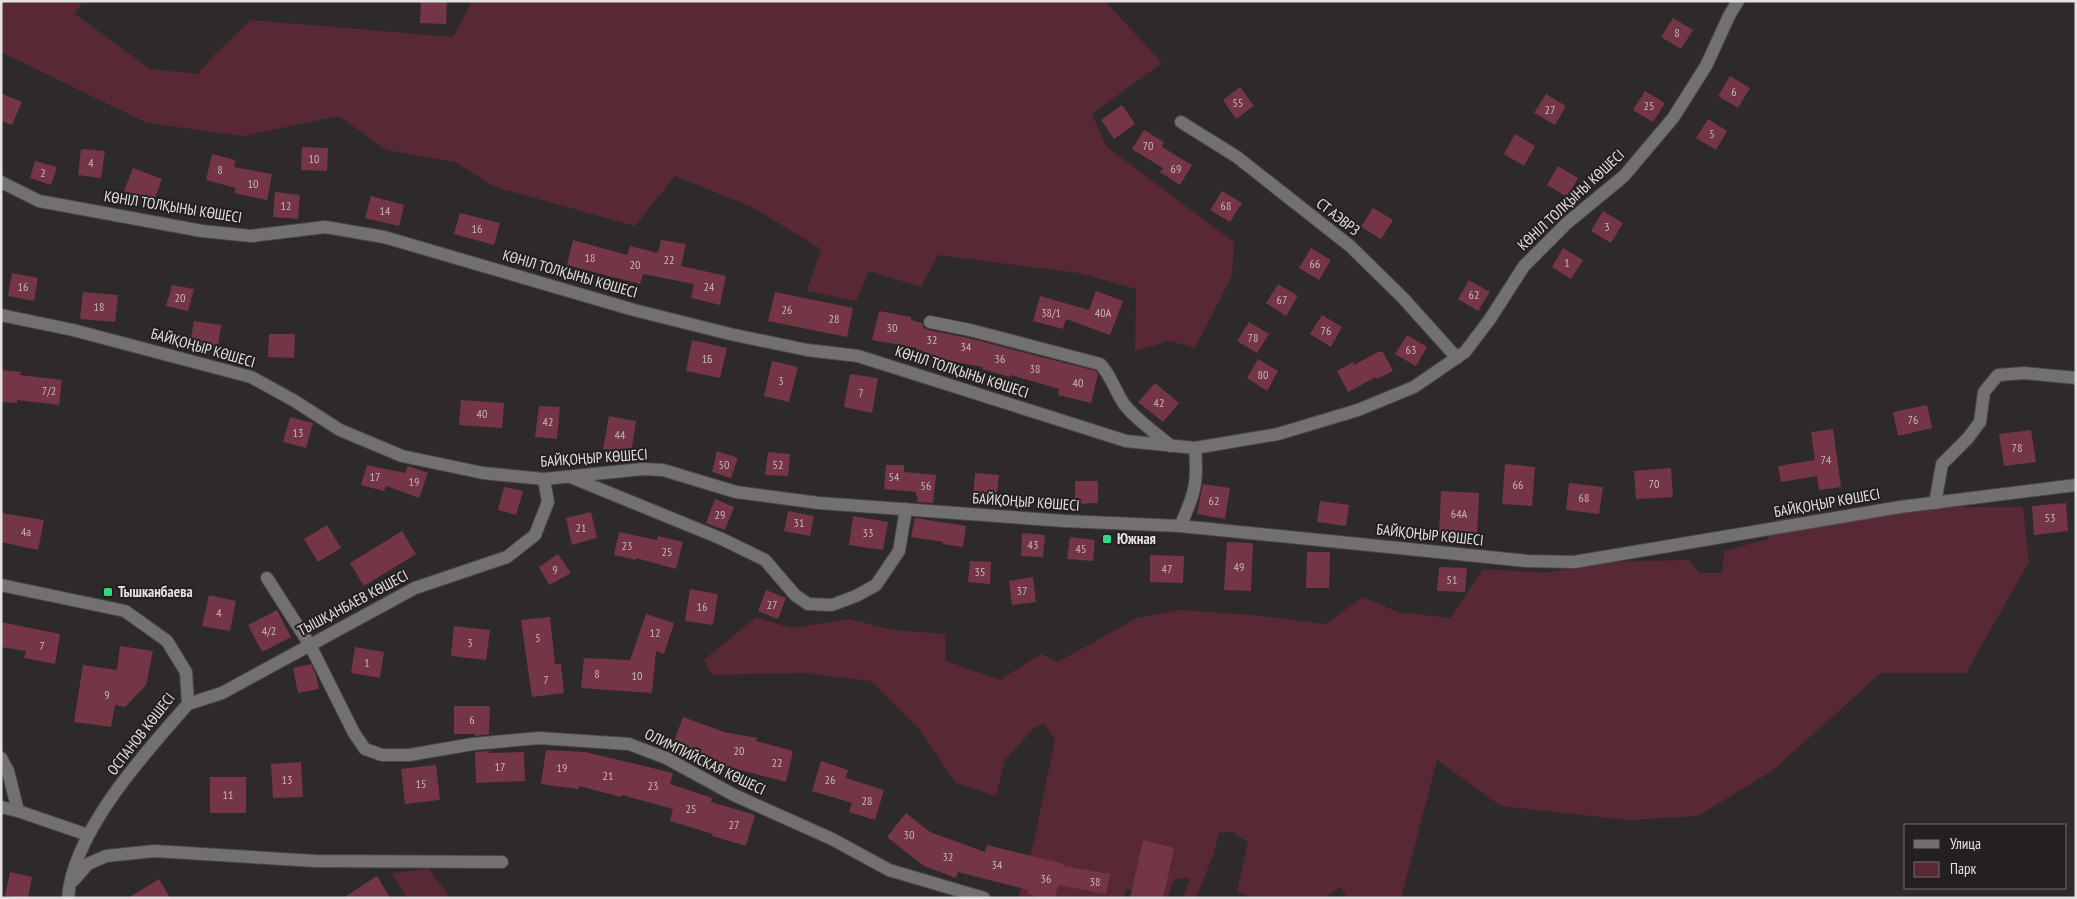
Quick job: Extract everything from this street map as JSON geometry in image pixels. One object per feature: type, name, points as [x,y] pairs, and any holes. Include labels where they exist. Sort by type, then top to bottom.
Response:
[{"type":"street","name":"КӨНІЛ ТОЛҚЫНЫ КӨШЕСІ","points":[[1,182],[39,201],[202,231],[251,236],[325,227],[384,237],[634,310],[720,332],[807,350],[858,356],[1126,441],[1195,448],[1278,434],[1358,410],[1414,388],[1465,352],[1490,319],[1524,266],[1567,223],[1624,176],[1673,118],[1706,66],[1738,1]]},
{"type":"street","name":"СТ АЭВРЗ","points":[[1181,122],[1237,157],[1350,246],[1403,298],[1457,358]]},
{"type":"street","name":"БАЙҚОҢЫР КӨШЕСІ","points":[[1,315],[73,330],[251,377],[293,400],[340,430],[402,456],[483,474],[544,479],[643,470],[663,470],[736,492],[819,502],[1065,521],[1180,526],[1526,561],[1574,562],[1935,503],[2076,485]]},
{"type":"street","points":[[930,322],[970,330],[1100,364],[1107,371],[1110,381],[1125,406],[1171,446]]},
{"type":"street","points":[[1935,503],[1942,464],[1968,438],[1980,422],[1984,392],[1998,376],[2024,373],[2076,378]]},
{"type":"street","points":[[1180,526],[1195,489],[1197,474],[1195,448]]},
{"type":"street","points":[[571,477],[722,539],[765,560],[795,595],[808,604],[832,605],[856,596],[876,585],[898,551],[906,509]]},
{"type":"street","name":"ТЫШҚАНБАЕВ КӨШЕСІ","points":[[188,704],[222,693],[414,588],[508,557],[535,535],[548,502],[544,479]]},
{"type":"street","points":[[267,578],[310,645]]},
{"type":"street","name":"ОСПАНОВ КӨШЕСІ","points":[[1,585],[125,611],[168,641],[186,672],[188,704],[134,766],[88,835],[68,892]]},
{"type":"street","name":"ОЛИМПИЙСКАЯ КӨШЕСІ","points":[[310,645],[354,733],[366,749],[382,755],[409,755],[472,744],[539,738],[629,744],[666,758],[734,795],[832,839],[889,870],[984,898]]},
{"type":"street","points":[[1,758],[8,771],[18,811]]},
{"type":"street","points":[[1,807],[88,835]]},
{"type":"street","points":[[68,892],[88,864],[106,856],[154,851],[315,862],[502,862]]},
{"type":"green space","points":[[1,1],[83,1],[75,14],[150,69],[198,74],[216,53],[251,20],[453,37],[472,1],[1105,1],[1162,63],[1092,114],[1106,146],[1234,242],[1232,276],[1195,348],[1169,341],[1135,351],[1136,289],[1079,273],[938,255],[921,287],[869,271],[856,301],[807,291],[821,249],[752,207],[675,176],[635,226],[495,187],[455,162],[386,150],[339,116],[243,136],[147,123],[1,52]]},
{"type":"green space","points":[[1930,497],[1966,507],[2023,507],[2029,562],[1966,673],[1881,673],[1772,771],[1698,816],[1628,820],[1501,806],[1437,760],[1401,898],[1343,898],[1346,895],[1340,887],[1325,898],[1247,898],[1247,895],[1237,892],[1248,842],[1232,832],[1219,833],[1214,853],[1196,898],[1183,898],[1190,878],[1174,879],[1168,898],[1126,889],[1124,898],[1018,898],[1034,841],[1055,740],[1044,724],[1035,727],[1005,760],[996,796],[956,783],[919,729],[871,681],[803,673],[712,675],[704,660],[756,617],[791,628],[849,619],[893,630],[945,634],[946,661],[1000,680],[1041,654],[1058,662],[1137,618],[1179,610],[1254,615],[1326,624],[1362,597],[1398,612],[1450,618],[1483,569],[1544,573],[1603,562],[1689,560],[1699,573],[1722,573],[1724,551],[1768,539],[1775,520]]},
{"type":"green space","points":[[429,869],[450,898],[407,898],[391,873]]},
{"type":"building","points":[[421,1],[447,1],[446,24],[420,23]]},
{"type":"building","points":[[1673,18],[1693,30],[1681,49],[1661,37]]},
{"type":"building","points":[[1730,76],[1750,88],[1738,108],[1718,96]]},
{"type":"building","points":[[1240,87],[1254,106],[1236,119],[1223,100]]},
{"type":"building","points":[[1645,91],[1665,103],[1653,122],[1633,110]]},
{"type":"building","points":[[1,93],[22,102],[12,125],[1,121]]},
{"type":"building","points":[[1546,94],[1566,106],[1555,125],[1534,113]]},
{"type":"building","points":[[1122,105],[1135,124],[1114,139],[1101,120]]},
{"type":"building","points":[[1708,119],[1727,131],[1716,150],[1696,138]]},
{"type":"building","points":[[1144,130],[1164,142],[1162,147],[1192,165],[1180,185],[1160,172],[1163,168],[1132,149]]},
{"type":"building","points":[[1515,134],[1535,146],[1524,166],[1504,154]]},
{"type":"building","points":[[302,147],[328,148],[327,171],[301,170]]},
{"type":"building","points":[[81,149],[105,151],[101,178],[78,175]]},
{"type":"building","points":[[212,154],[235,160],[234,167],[272,174],[267,200],[234,193],[236,188],[206,180]]},
{"type":"building","points":[[35,161],[57,167],[51,185],[30,178]]},
{"type":"building","points":[[1558,166],[1578,178],[1567,197],[1547,185]]},
{"type":"building","points":[[133,168],[162,179],[153,203],[124,191]]},
{"type":"building","points":[[1222,191],[1242,203],[1230,222],[1210,210]]},
{"type":"building","points":[[275,192],[300,195],[298,219],[273,217]]},
{"type":"building","points":[[371,196],[404,205],[399,226],[365,218]]},
{"type":"building","points":[[1373,208],[1393,220],[1381,239],[1361,227]]},
{"type":"building","points":[[1603,211],[1623,223],[1611,243],[1591,231]]},
{"type":"building","points":[[460,213],[500,223],[494,245],[454,234]]},
{"type":"building","points":[[573,240],[627,255],[630,246],[658,253],[661,240],[686,244],[681,266],[726,276],[720,305],[691,298],[694,284],[643,274],[640,284],[567,265]]},
{"type":"building","points":[[1311,248],[1331,260],[1319,280],[1299,268]]},
{"type":"building","points":[[1563,248],[1583,260],[1571,279],[1552,267]]},
{"type":"building","points":[[12,273],[38,278],[34,301],[8,296]]},
{"type":"building","points":[[1469,280],[1490,292],[1478,311],[1458,299]]},
{"type":"building","points":[[1278,284],[1298,296],[1286,316],[1266,303]]},
{"type":"building","points":[[172,285],[194,289],[188,311],[166,306]]},
{"type":"building","points":[[1096,291],[1123,301],[1110,335],[1066,319],[1063,329],[1033,321],[1040,296],[1089,310]]},
{"type":"building","points":[[83,292],[118,295],[115,322],[80,319]]},
{"type":"building","points":[[775,292],[853,308],[847,337],[768,321]]},
{"type":"building","points":[[879,311],[911,317],[911,320],[922,323],[924,328],[928,330],[968,338],[1096,371],[1098,374],[1091,403],[1058,395],[1059,389],[1011,375],[1010,377],[982,369],[983,367],[950,361],[916,351],[917,348],[872,340]]},
{"type":"building","points":[[1322,315],[1342,327],[1331,347],[1310,334]]},
{"type":"building","points":[[194,321],[221,325],[218,347],[190,343]]},
{"type":"building","points":[[1249,322],[1269,334],[1257,353],[1237,341]]},
{"type":"building","points":[[269,334],[295,334],[294,358],[268,357]]},
{"type":"building","points":[[1407,335],[1427,347],[1416,366],[1395,354]]},
{"type":"building","points":[[692,340],[727,348],[720,378],[686,371]]},
{"type":"building","points":[[1378,352],[1383,352],[1393,371],[1377,379],[1376,377],[1348,392],[1337,371],[1353,362],[1354,365]]},
{"type":"building","points":[[1258,359],[1278,371],[1267,391],[1247,378]]},
{"type":"building","points":[[772,361],[798,367],[789,402],[764,396]]},
{"type":"building","points":[[1,370],[21,372],[20,375],[62,380],[59,405],[17,400],[17,403],[1,402]]},
{"type":"building","points":[[850,374],[878,378],[872,413],[844,407]]},
{"type":"building","points":[[1155,383],[1179,403],[1163,422],[1138,402]]},
{"type":"building","points":[[461,400],[504,403],[502,428],[459,425]]},
{"type":"building","points":[[1927,405],[1932,428],[1898,436],[1893,412]]},
{"type":"building","points":[[539,406],[560,407],[557,439],[535,437]]},
{"type":"building","points":[[609,416],[636,421],[631,453],[603,449]]},
{"type":"building","points":[[290,417],[313,423],[306,448],[283,442]]},
{"type":"building","points":[[1833,429],[1841,487],[1819,490],[1817,476],[1781,482],[1778,466],[1815,460],[1811,432]]},
{"type":"building","points":[[2031,430],[2036,462],[2004,466],[1999,434]]},
{"type":"building","points":[[717,451],[738,458],[731,478],[712,472]]},
{"type":"building","points":[[768,452],[790,454],[788,476],[765,475]]},
{"type":"building","points":[[1505,464],[1535,467],[1532,506],[1502,504]]},
{"type":"building","points":[[367,465],[405,473],[408,466],[428,473],[419,498],[386,486],[384,491],[361,485]]},
{"type":"building","points":[[886,465],[904,465],[904,472],[936,475],[933,503],[917,502],[916,492],[884,489]]},
{"type":"building","points":[[1671,468],[1673,497],[1636,499],[1634,471]]},
{"type":"building","points":[[975,473],[999,475],[996,501],[973,499]]},
{"type":"building","points":[[1075,481],[1098,481],[1098,503],[1075,504]]},
{"type":"building","points":[[1569,483],[1603,487],[1599,514],[1566,510]]},
{"type":"building","points":[[1203,484],[1230,488],[1225,519],[1197,514]]},
{"type":"building","points":[[504,487],[523,491],[516,515],[498,510]]},
{"type":"building","points":[[1441,491],[1479,493],[1477,537],[1439,535]]},
{"type":"building","points":[[715,499],[734,507],[725,530],[706,523]]},
{"type":"building","points":[[1320,501],[1349,505],[1346,526],[1317,522]]},
{"type":"building","points":[[2066,503],[2068,531],[2034,535],[2032,506]]},
{"type":"building","points":[[788,511],[814,516],[810,536],[784,531]]},
{"type":"building","points":[[591,512],[597,538],[572,545],[566,518]]},
{"type":"building","points":[[1,513],[44,520],[38,550],[1,542]]},
{"type":"building","points":[[853,516],[888,522],[883,550],[849,545]]},
{"type":"building","points":[[915,518],[966,526],[963,547],[911,537]]},
{"type":"building","points":[[327,525],[341,548],[318,562],[304,539]]},
{"type":"building","points":[[402,531],[416,554],[364,586],[350,563]]},
{"type":"building","points":[[619,532],[657,540],[658,536],[683,542],[676,569],[636,558],[636,560],[614,555]]},
{"type":"building","points":[[1022,533],[1045,535],[1043,557],[1021,556]]},
{"type":"building","points":[[1070,537],[1095,540],[1093,561],[1067,559]]},
{"type":"building","points":[[1227,542],[1253,543],[1251,591],[1224,590]]},
{"type":"building","points":[[1307,552],[1330,552],[1329,588],[1306,588]]},
{"type":"building","points":[[558,554],[571,573],[549,585],[539,567]]},
{"type":"building","points":[[1150,555],[1184,556],[1183,583],[1150,582]]},
{"type":"building","points":[[970,561],[991,562],[990,584],[968,582]]},
{"type":"building","points":[[1439,567],[1467,568],[1465,592],[1437,591]]},
{"type":"building","points":[[1033,577],[1036,602],[1012,605],[1009,581]]},
{"type":"building","points":[[690,589],[718,594],[713,625],[685,621]]},
{"type":"building","points":[[766,590],[786,598],[778,619],[758,611]]},
{"type":"building","points":[[209,595],[236,601],[230,631],[202,626]]},
{"type":"building","points":[[277,610],[291,637],[262,652],[248,625]]},
{"type":"building","points":[[646,614],[674,623],[664,654],[656,651],[652,693],[581,688],[584,658],[630,660]]},
{"type":"building","points":[[550,617],[555,664],[561,664],[564,693],[532,697],[521,620]]},
{"type":"building","points":[[1,622],[60,634],[55,664],[24,658],[26,651],[1,647]]},
{"type":"building","points":[[454,626],[490,630],[486,660],[451,656]]},
{"type":"building","points":[[120,646],[153,651],[146,685],[125,707],[115,705],[111,727],[74,722],[83,665],[117,670]]},
{"type":"building","points":[[355,647],[384,652],[380,678],[351,673]]},
{"type":"building","points":[[311,664],[319,689],[298,693],[293,668]]},
{"type":"building","points":[[454,706],[490,706],[489,734],[475,736],[475,734],[454,734]]},
{"type":"building","points":[[683,717],[724,732],[757,738],[756,741],[793,751],[786,782],[721,765],[722,763],[673,744]]},
{"type":"building","points":[[546,750],[585,752],[673,773],[670,784],[712,798],[711,802],[755,815],[746,846],[670,821],[673,809],[579,786],[578,789],[541,784]]},
{"type":"building","points":[[489,751],[489,753],[524,752],[525,781],[476,783],[475,752]]},
{"type":"building","points":[[821,761],[848,770],[846,778],[884,790],[875,820],[849,812],[852,803],[812,791]]},
{"type":"building","points":[[301,762],[303,797],[273,798],[271,764]]},
{"type":"building","points":[[436,765],[440,800],[405,804],[401,769]]},
{"type":"building","points":[[210,777],[246,777],[246,813],[210,813]]},
{"type":"building","points":[[906,813],[930,832],[985,852],[987,845],[1064,864],[1063,866],[1110,874],[1106,894],[1058,885],[1055,898],[1043,898],[1028,894],[1029,890],[958,872],[956,878],[924,866],[887,837]]},
{"type":"building","points":[[1143,840],[1174,848],[1163,898],[1130,898]]},
{"type":"building","points":[[10,872],[32,877],[28,898],[5,896]]},
{"type":"building","points":[[377,876],[390,898],[343,898]]},
{"type":"building","points":[[159,879],[170,898],[128,898]]},
{"type":"place","name":"Южная","points":[[1107,539]]},
{"type":"place","name":"Тышканбаева","points":[[108,592]]}]
